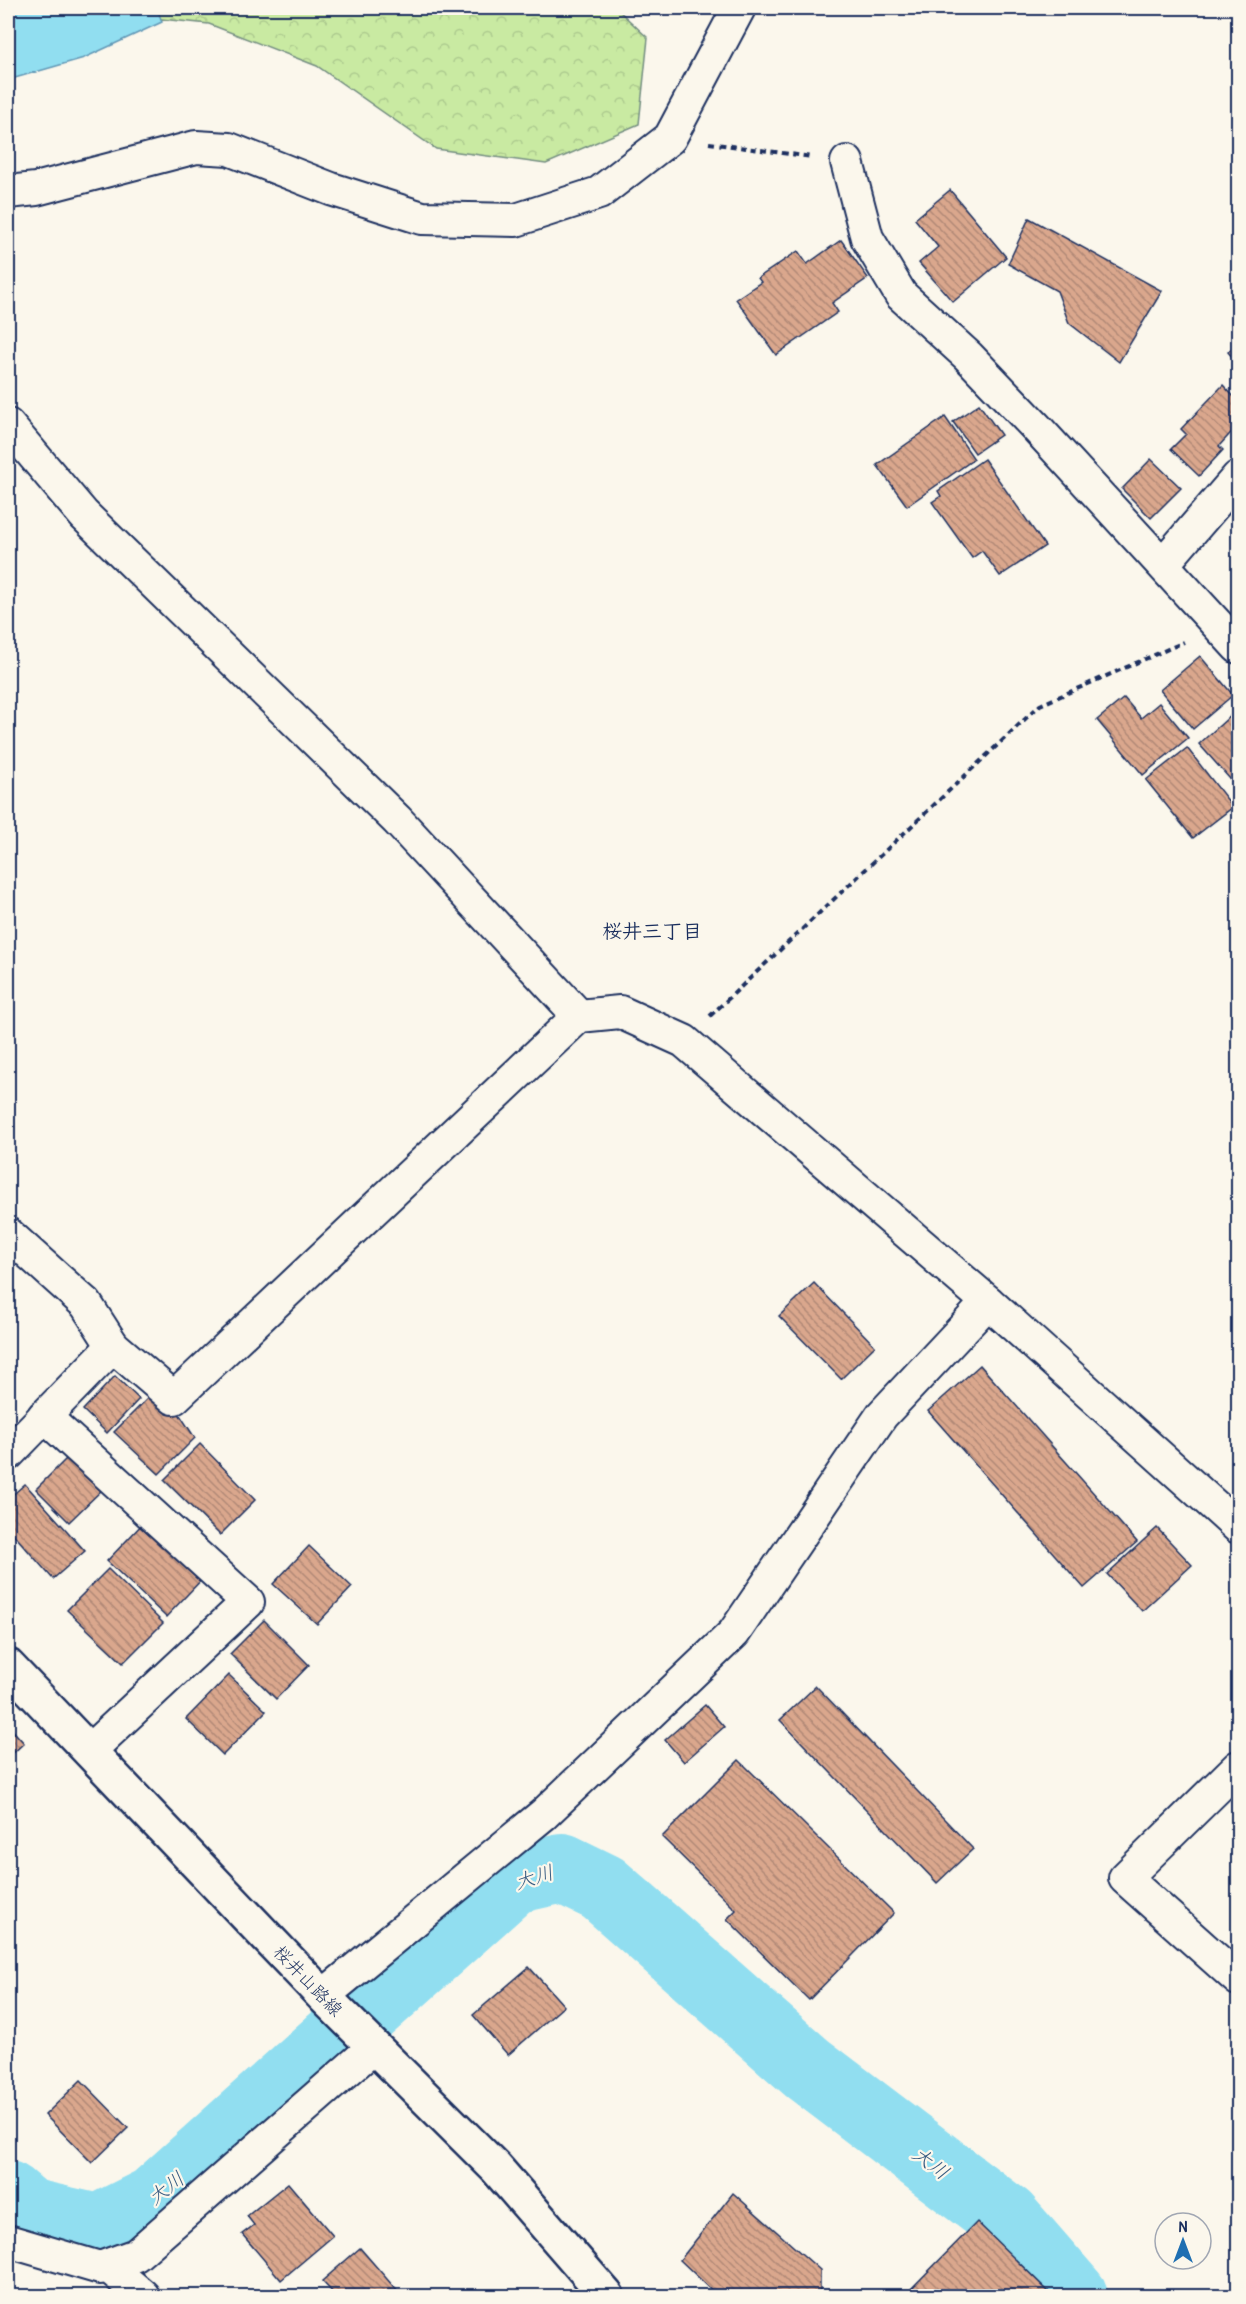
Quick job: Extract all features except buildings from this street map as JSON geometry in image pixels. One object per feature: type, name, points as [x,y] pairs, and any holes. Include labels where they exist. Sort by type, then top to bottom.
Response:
[{"type":"main road","name":"桜井山路線","points":[[8,1666],[323,1996],[496,2168],[607,2296]]},
{"type":"street","points":[[8,192],[36,189],[196,147],[229,149],[331,189],[422,218],[516,220],[598,193],[670,138],[739,8]]},
{"type":"street","points":[[847,162],[867,238],[901,295],[968,356],[1164,563],[1228,637]]},
{"type":"street","points":[[8,425],[84,515],[396,820],[579,1016]]},
{"type":"street","points":[[1164,563],[1239,477]]},
{"type":"street","points":[[8,1234],[86,1304],[113,1346],[174,1398],[579,1016],[620,1012],[684,1041],[988,1302],[1239,1527]]},
{"type":"street","points":[[323,1996],[544,1814],[734,1633],[882,1415],[988,1302]]},
{"type":"street","points":[[8,1454],[113,1346]]},
{"type":"street","points":[[44,1416],[248,1602],[89,1751]]},
{"type":"street","points":[[1239,1767],[1125,1878],[1239,1979]]},
{"type":"street","points":[[8,2241],[100,2268],[136,2255],[374,2047]]},
{"type":"street","points":[[108,2266],[143,2296]]},
{"type":"path","points":[[670,138],[847,162]]},
{"type":"path","points":[[684,1041],[1040,705],[1228,637]]},
{"type":"green space","points":[[54,8],[616,8],[648,38],[639,124],[546,164],[436,149],[317,66],[209,24]]},
{"type":"water","points":[[8,8],[157,8],[162,22],[84,58],[8,80]]},
{"type":"waterway","name":"大川","points":[[8,2196],[28,2213],[98,2229],[154,2201],[513,1879],[562,1868],[603,1888],[807,2068],[1006,2219],[1073,2296]]},
{"type":"district","name":"桜井三丁目","points":[[652,931]]}]
